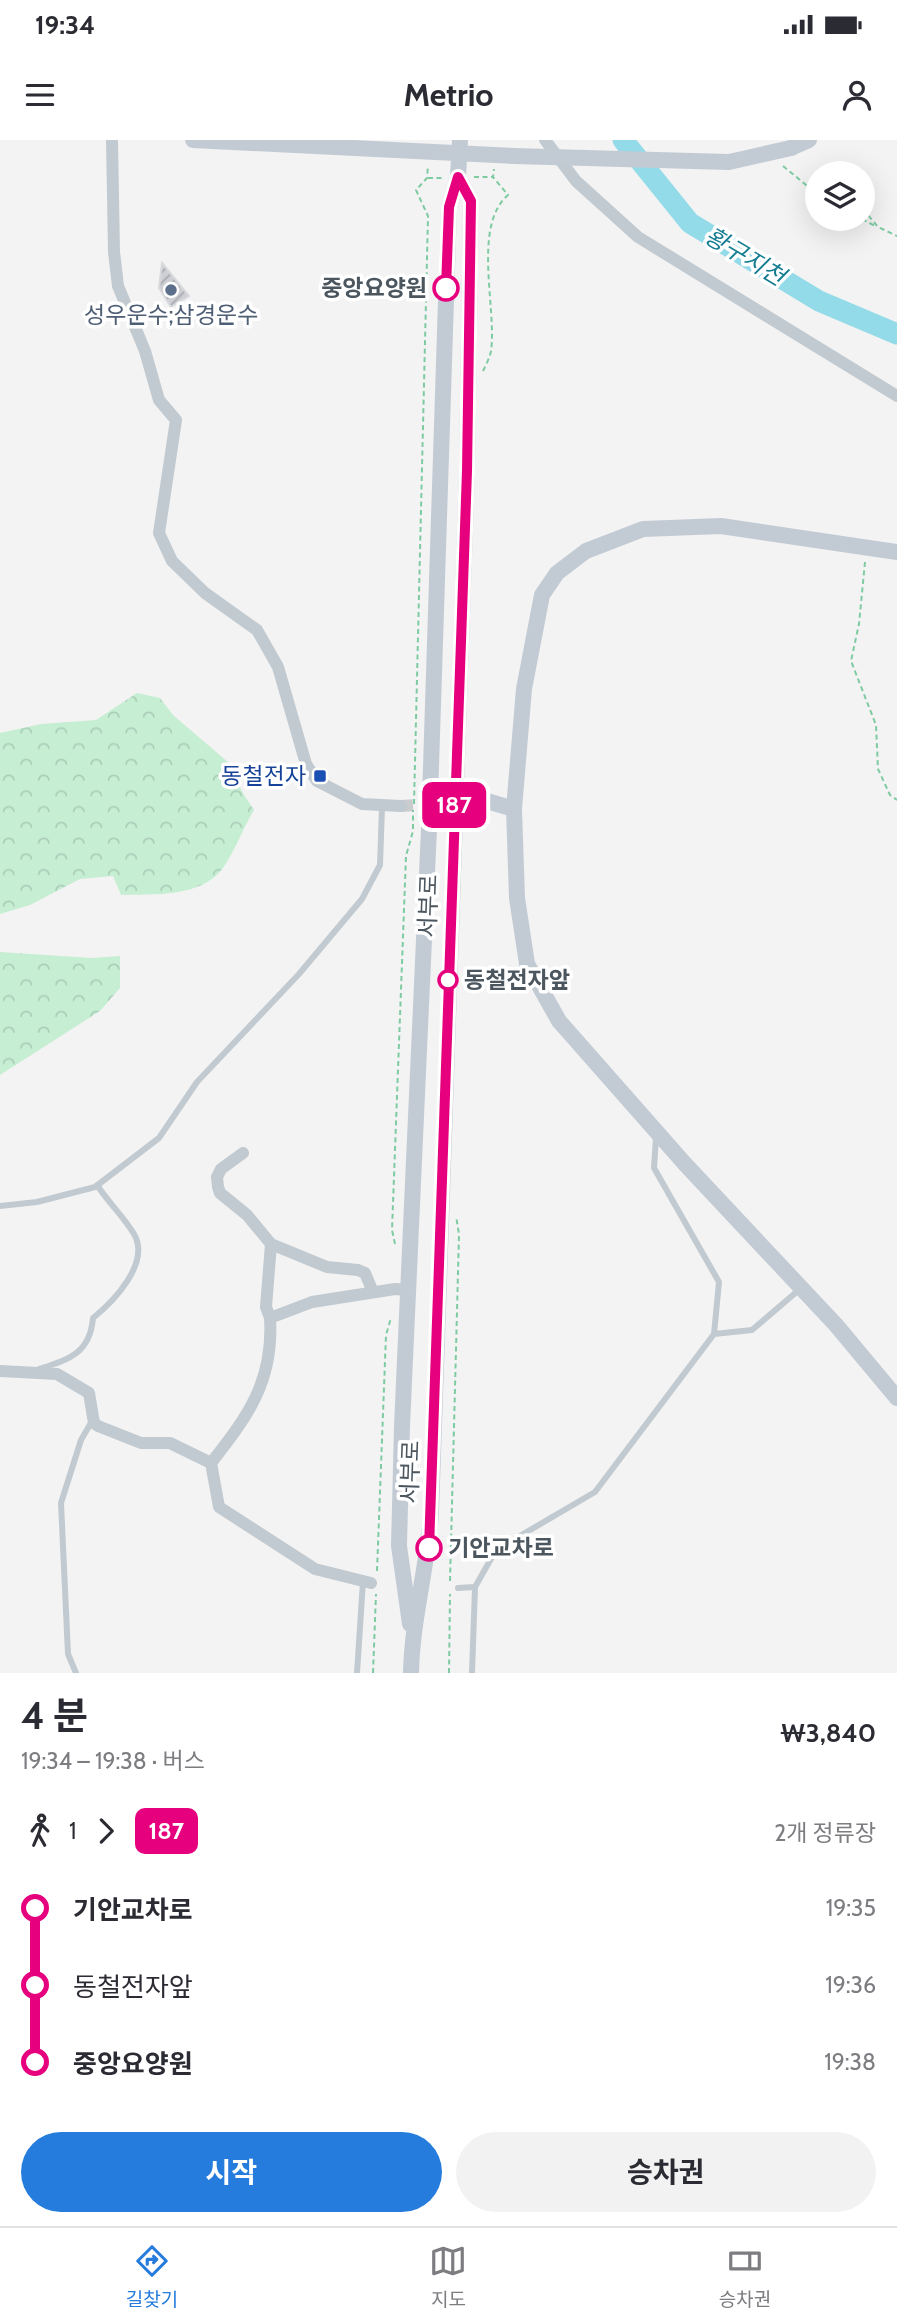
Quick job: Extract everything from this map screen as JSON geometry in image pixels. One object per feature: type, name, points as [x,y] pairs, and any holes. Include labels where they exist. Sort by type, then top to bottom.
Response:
[{"type":"main road","points":[[193,140],[460,146],[514,156],[729,162],[791,148],[808,140]]},
{"type":"main road","name":"서부로","points":[[412,1637],[399,1546],[402,1290],[429,829],[449,207],[458,177],[460,146]]},
{"type":"main road","name":"서부로","points":[[411,1673],[412,1637],[429,1549],[431,1512],[467,471],[471,201],[458,177]]},
{"type":"main road","points":[[897,552],[720,526],[643,529],[586,551],[557,573],[542,595],[524,689],[514,809],[517,898],[527,964],[559,1021],[800,1289],[836,1325],[897,1398]]},
{"type":"main road","points":[[471,801],[486,801],[514,809]]},
{"type":"street","points":[[112,140],[114,252],[118,286],[145,351],[159,400],[176,420],[159,533],[172,561],[205,593],[257,630],[278,667],[306,764],[317,781],[362,804],[401,806]]},
{"type":"street","points":[[545,140],[576,181],[638,237],[897,396]]},
{"type":"street","points":[[243,1153],[221,1169],[217,1177],[220,1193],[247,1214],[271,1244],[295,1257],[327,1267],[359,1270],[365,1273],[373,1292]]},
{"type":"street","points":[[271,1244],[266,1307],[270,1318],[272,1349],[245,1420],[211,1463],[219,1507],[315,1569],[372,1583]]},
{"type":"street","points":[[270,1318],[312,1302],[402,1290]]},
{"type":"street","points":[[0,1371],[57,1374],[89,1393],[93,1419],[98,1426],[141,1443],[170,1443],[211,1463]]},
{"type":"lane","points":[[0,1206],[37,1202],[97,1185],[159,1138],[197,1082],[299,974],[362,900],[380,865],[382,807]]},
{"type":"lane","points":[[472,1673],[475,1587],[496,1550],[595,1492],[714,1334],[719,1282],[654,1168],[656,1130]]},
{"type":"lane","points":[[31,1372],[81,1351],[92,1338],[93,1318],[117,1295],[135,1266],[136,1236],[97,1185]]},
{"type":"lane","points":[[714,1334],[752,1330],[800,1289]]},
{"type":"lane","points":[[76,1673],[68,1654],[61,1503],[81,1440],[93,1419]]},
{"type":"lane","points":[[357,1673],[372,1583]]},
{"type":"lane","points":[[458,1588],[475,1587]]},
{"type":"path","points":[[780,163],[805,184]]},
{"type":"path","points":[[494,177],[508,195]]},
{"type":"path","points":[[397,1252],[392,1230],[406,856],[413,831],[428,216],[416,190],[427,178]]},
{"type":"path","points":[[875,223],[878,227]]},
{"type":"path","points":[[875,226],[897,236]]},
{"type":"path","points":[[867,548],[859,624],[851,662],[876,725],[878,769],[890,795],[897,800]]},
{"type":"path","points":[[373,1673],[372,1583],[386,1335],[402,1290]]},
{"type":"green space","points":[[137,693],[160,698],[173,715],[236,769],[241,790],[254,810],[223,868],[214,878],[202,885],[162,894],[121,895],[113,876],[80,879],[30,905],[0,914],[0,733],[41,724],[96,720]]},
{"type":"green space","points":[[0,952],[92,958],[120,956],[120,988],[100,1011],[0,1075]]},
{"type":"building","points":[[162,263],[189,296],[171,307],[159,288]]},
{"type":"waterway","name":"황구지천","points":[[623,140],[690,223],[819,301],[897,334]]},
{"type":"tunnel","points":[[401,806],[463,802]]},
{"type":"bus line","name":"187","points":[[429,1548],[467,471],[471,201],[458,177],[449,207],[446,288]]},
{"type":"place","name":"중앙요양원","points":[[446,288]]},
{"type":"place","name":"성우운수;삼경운수","points":[[171,290]]},
{"type":"place","name":"동철전자","points":[[320,776]]},
{"type":"place","name":"동철전자앞","points":[[448,980]]},
{"type":"place","name":"기안교차로","points":[[429,1548]]}]
